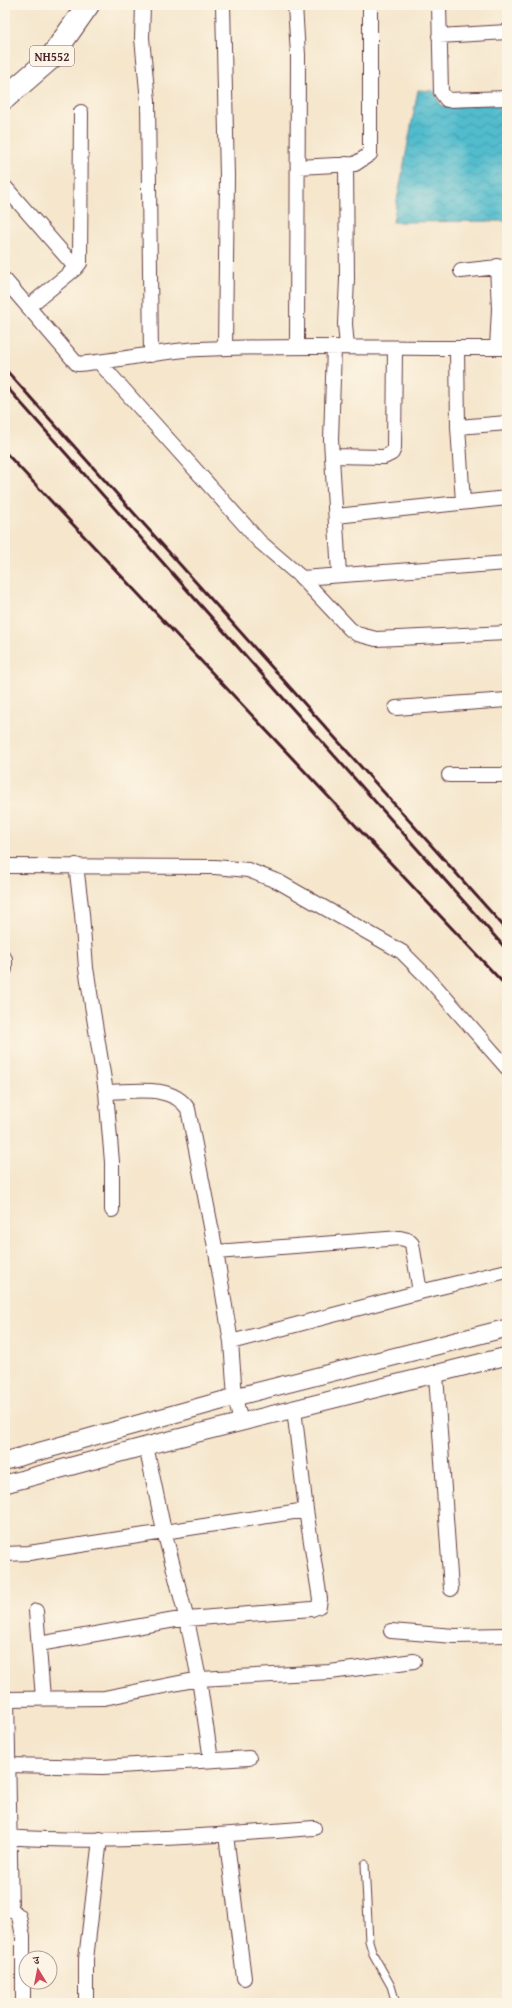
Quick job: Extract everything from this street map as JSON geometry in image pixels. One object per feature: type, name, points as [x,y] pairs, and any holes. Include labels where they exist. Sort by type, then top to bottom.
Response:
[{"type":"highway","name":"NH552","points":[[5,98],[50,59],[88,5]]},
{"type":"street","points":[[143,5],[142,38],[148,101],[151,355]]},
{"type":"street","points":[[223,5],[227,176],[225,348]]},
{"type":"street","points":[[296,5],[298,55],[297,347]]},
{"type":"street","points":[[298,167],[356,164],[370,154],[370,5]]},
{"type":"street","points":[[439,5],[441,92],[447,100],[507,98]]},
{"type":"street","points":[[439,36],[507,32]]},
{"type":"street","points":[[28,307],[76,268],[80,263],[82,112]]},
{"type":"street","points":[[339,574],[332,456],[340,347],[345,324],[347,279],[346,164]]},
{"type":"street","points":[[6,188],[76,268]]},
{"type":"street","points":[[5,280],[77,364],[198,349],[297,347],[457,349],[502,348],[499,309],[502,266],[461,271]]},
{"type":"street","points":[[332,456],[384,457],[392,454],[394,448],[395,348]]},
{"type":"street","points":[[457,349],[458,427],[463,502]]},
{"type":"street","points":[[99,362],[259,541],[302,578],[350,629],[357,634],[366,638],[507,633]]},
{"type":"street","points":[[458,427],[507,423]]},
{"type":"street","points":[[336,516],[507,498]]},
{"type":"street","points":[[302,578],[339,574],[507,563]]},
{"type":"street","points":[[396,708],[507,700]]},
{"type":"street","points":[[449,775],[507,775]]},
{"type":"street","points":[[5,866],[76,865],[215,867],[248,870],[279,882],[402,952],[428,978],[507,1068]]},
{"type":"street","points":[[76,865],[86,968],[106,1092],[112,1162],[112,1210]]},
{"type":"street","points":[[5,959],[5,969]]},
{"type":"street","points":[[106,1092],[151,1091],[167,1093],[184,1103],[190,1117],[216,1252],[231,1342],[235,1397],[241,1423]]},
{"type":"street","points":[[216,1252],[400,1238],[408,1240],[412,1244],[420,1292]]},
{"type":"street","points":[[231,1342],[420,1292],[507,1271]]},
{"type":"street","points":[[5,1462],[235,1397],[507,1328]]},
{"type":"street","points":[[5,1484],[146,1446],[436,1375],[507,1356]]},
{"type":"street","points":[[436,1375],[451,1589]]},
{"type":"street","points":[[39,1644],[187,1620],[312,1609],[319,1606],[320,1599],[306,1510],[294,1409]]},
{"type":"street","points":[[146,1446],[164,1531],[187,1620],[199,1679],[211,1760]]},
{"type":"street","points":[[5,1554],[28,1553],[306,1510]]},
{"type":"street","points":[[36,1611],[43,1698]]},
{"type":"street","points":[[392,1631],[454,1636],[507,1635]]},
{"type":"street","points":[[23,2003],[23,1936],[19,1916],[8,1909],[8,1765],[6,1699],[104,1698],[199,1679],[330,1672],[414,1661]]},
{"type":"street","points":[[8,1765],[103,1767],[250,1758]]},
{"type":"street","points":[[7,1838],[100,1839],[226,1834],[314,1828]]},
{"type":"street","points":[[226,1834],[244,1978]]},
{"type":"street","points":[[86,2003],[86,1959],[100,1839]]},
{"type":"lane","points":[[365,1864],[369,1941],[373,1954],[391,1986],[396,2003]]},
{"type":"water","points":[[418,90],[434,91],[441,106],[507,104],[507,221],[393,222]]},
{"type":"railway","points":[[5,369],[507,930]]},
{"type":"railway","points":[[5,385],[507,950]]},
{"type":"railway","points":[[5,452],[507,987]]}]
